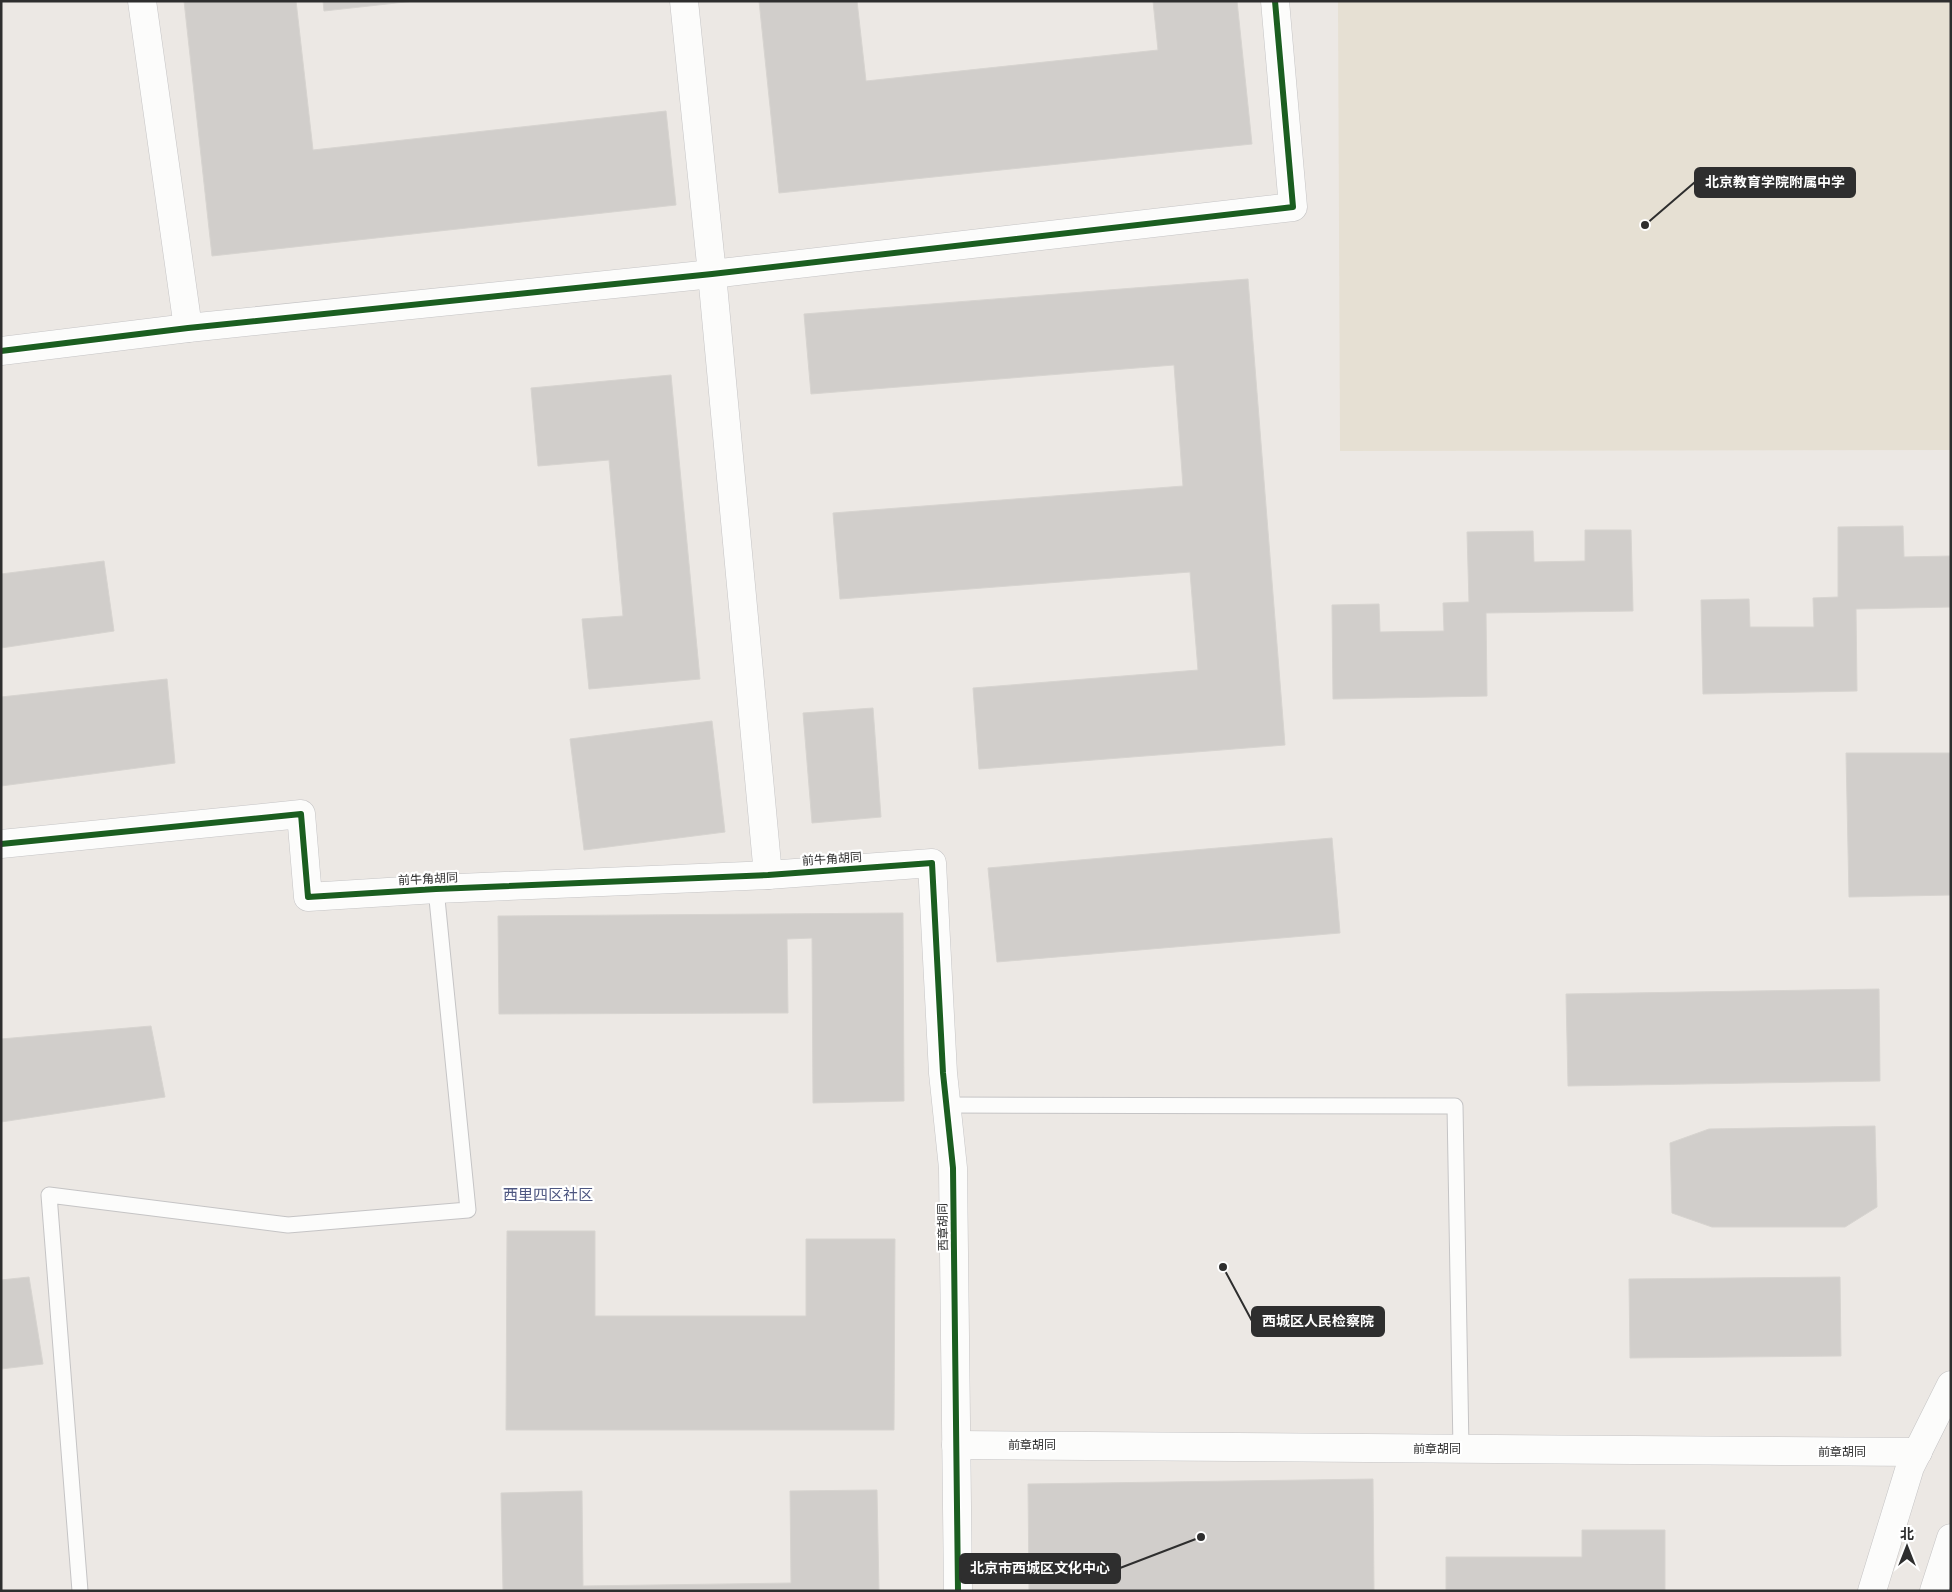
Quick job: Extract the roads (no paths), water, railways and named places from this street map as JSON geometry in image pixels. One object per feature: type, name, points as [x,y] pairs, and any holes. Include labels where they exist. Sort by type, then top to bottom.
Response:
[{"type":"street","points":[[142,1],[188,328]]},
{"type":"street","points":[[684,1],[712,274],[768,875]]},
{"type":"street","points":[[1,351],[188,328],[712,274],[1293,207],[1275,1]]},
{"type":"street","name":"前牛角胡同","points":[[1,844],[301,814],[308,897],[436,889],[768,875],[932,863]]},
{"type":"street","name":"西章胡同","points":[[932,863],[946,1105],[953,1168],[958,1591]]},
{"type":"street","points":[[1872,1591],[1910,1468],[1951,1385]]},
{"type":"street","name":"前章胡同","points":[[956,1445],[1918,1452]]},
{"type":"street","points":[[1934,1591],[1951,1538]]},
{"type":"lane","points":[[80,1591],[49,1195],[288,1225],[468,1210],[436,889]]},
{"type":"lane","points":[[946,1105],[1455,1106],[1461,1449]]},
{"type":"place","name":"北京教育学院附属中学","points":[[1645,225]]},
{"type":"place","name":"西城区人民检察院","points":[[1223,1267]]},
{"type":"place","name":"北京市西城区文化中心","points":[[1201,1537]]},
{"type":"district","name":"西里四区社区","points":[[548,1195]]}]
